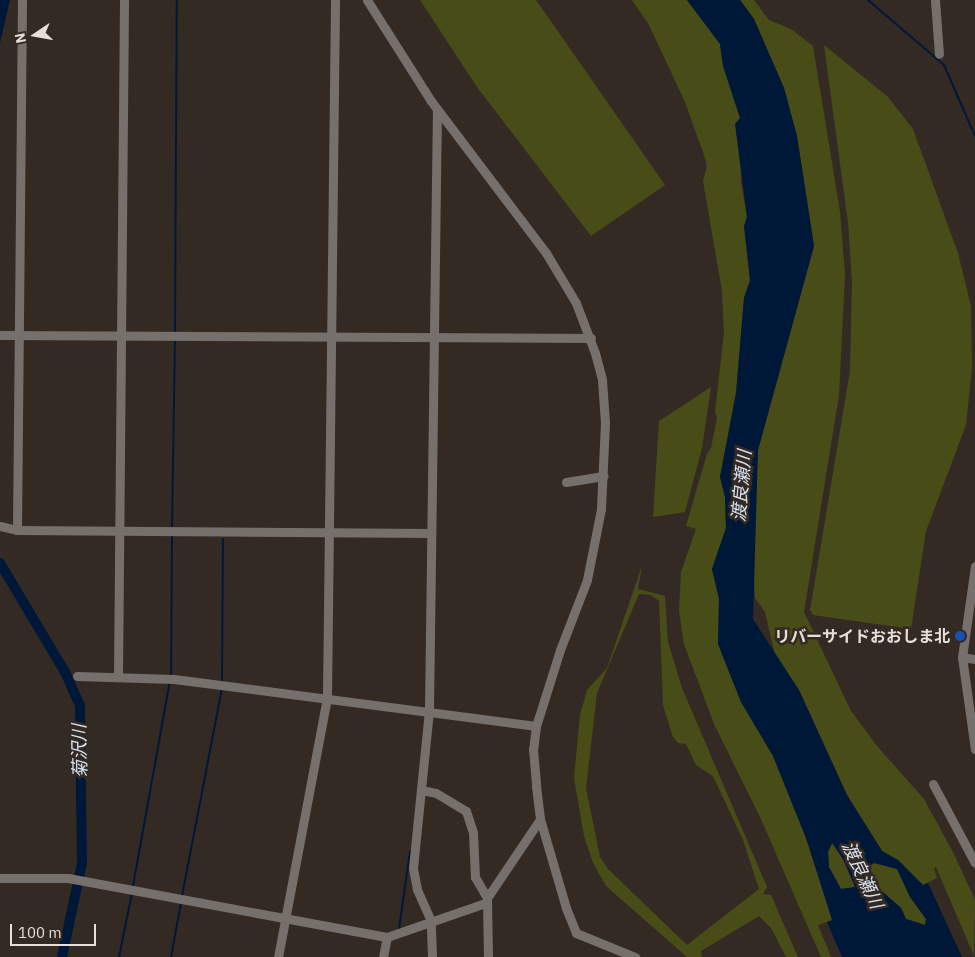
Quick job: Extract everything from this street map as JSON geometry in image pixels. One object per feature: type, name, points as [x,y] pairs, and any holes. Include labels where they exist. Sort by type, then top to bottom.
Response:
[{"type":"street","points":[[18,530],[22,0]]},
{"type":"street","points":[[118,677],[124,0]]},
{"type":"street","points":[[278,957],[327,697],[335,0]]},
{"type":"street","points":[[368,0],[437,108],[546,253],[576,303],[591,338],[604,396],[604,476],[592,561],[536,726],[533,749],[540,819],[566,908],[576,933],[635,957]]},
{"type":"street","points":[[935,0],[939,54]]},
{"type":"street","points":[[432,957],[431,921],[417,889],[413,868],[429,710],[432,338],[437,108]]},
{"type":"street","points":[[0,335],[591,338]]},
{"type":"street","points":[[566,482],[604,476]]},
{"type":"street","points":[[0,526],[18,530],[430,533]]},
{"type":"street","points":[[975,566],[962,657],[970,696],[975,749]]},
{"type":"street","points":[[962,657],[975,659]]},
{"type":"street","points":[[78,676],[174,679],[429,710],[536,726]]},
{"type":"street","points":[[933,784],[975,863]]},
{"type":"street","points":[[420,790],[436,793],[466,811],[473,833],[475,877],[486,901],[488,957]]},
{"type":"street","points":[[0,878],[70,878],[387,936],[486,901],[540,819]]},
{"type":"street","points":[[383,957],[387,936]]},
{"type":"green space","points":[[420,0],[536,0],[665,185],[591,236],[477,87]]},
{"type":"green space","points":[[632,0],[687,0],[720,44],[723,66],[740,118],[741,183],[747,217],[744,226],[750,281],[744,298],[736,393],[720,477],[725,497],[726,528],[712,569],[719,599],[718,644],[741,702],[773,756],[806,838],[833,920],[818,925],[831,957],[821,957],[760,817],[714,724],[684,644],[679,611],[681,572],[696,529],[686,526],[707,454],[711,448],[717,418],[715,411],[724,333],[722,291],[703,181],[707,166],[703,152],[685,102],[649,25]]},
{"type":"green space","points":[[740,0],[754,0],[769,20],[791,29],[813,46],[840,212],[845,275],[839,395],[804,612],[851,711],[877,746],[924,799],[954,854],[975,900],[974,956],[936,867],[934,868],[937,878],[923,885],[898,860],[882,851],[847,795],[799,690],[776,659],[765,612],[755,598],[753,561],[758,450],[814,246],[797,136],[784,88],[754,19]]},
{"type":"green space","points":[[824,45],[888,97],[913,129],[958,253],[971,306],[972,368],[966,425],[926,531],[911,629],[813,615],[810,610],[850,371],[852,281],[848,223]]},
{"type":"green space","points":[[711,387],[702,448],[685,512],[653,517],[659,421]]},
{"type":"green space","points":[[642,566],[638,589],[665,596],[668,642],[682,688],[767,887],[763,894],[771,895],[798,957],[786,957],[771,928],[759,916],[701,951],[702,957],[687,957],[606,886],[593,863],[584,836],[574,778],[580,715],[587,690],[607,668]],"holes":[[[639,594],[651,595],[659,601],[663,705],[673,737],[678,743],[686,744],[696,765],[713,776],[743,840],[759,889],[687,945],[608,869],[600,857],[586,788],[597,693]]]},
{"type":"green space","points":[[832,843],[837,847],[855,887],[841,889],[829,867],[828,852]]},
{"type":"green space","points":[[874,863],[897,869],[910,897],[926,919],[925,925],[906,919],[901,908],[869,880],[866,868]]},
{"type":"water","points":[[0,0],[10,0],[0,43]]},
{"type":"water","name":"渡良瀬川","points":[[687,0],[740,0],[754,19],[784,88],[797,136],[814,246],[758,450],[753,619],[799,690],[847,795],[882,851],[898,860],[923,885],[928,883],[962,957],[842,957],[827,922],[832,920],[806,838],[773,756],[741,702],[718,644],[719,599],[712,569],[726,528],[725,497],[720,477],[736,393],[744,298],[750,280],[744,226],[747,217],[735,124],[740,118],[723,66],[720,44]],"holes":[[[832,843],[845,862],[855,887],[841,889],[829,867],[828,852]],[[874,863],[897,869],[910,897],[926,919],[925,925],[906,919],[901,908],[869,880],[866,868]]]},
{"type":"waterway","points":[[175,332],[177,0]]},
{"type":"waterway","points":[[868,0],[944,65],[975,136]]},
{"type":"waterway","points":[[172,529],[175,339]]},
{"type":"waterway","points":[[171,677],[172,534]]},
{"type":"waterway","points":[[222,682],[223,539]]},
{"type":"waterway","name":"菊沢川","points":[[0,563],[65,672],[80,706],[82,863],[62,957]]},
{"type":"waterway","points":[[133,886],[170,681]]},
{"type":"waterway","points":[[182,896],[222,689]]},
{"type":"waterway","points":[[399,929],[410,852]]},
{"type":"waterway","points":[[119,957],[132,893]]},
{"type":"waterway","points":[[171,957],[181,903]]},
{"type":"place","name":"リバーサイドおおしま北","points":[[960,636]]}]
